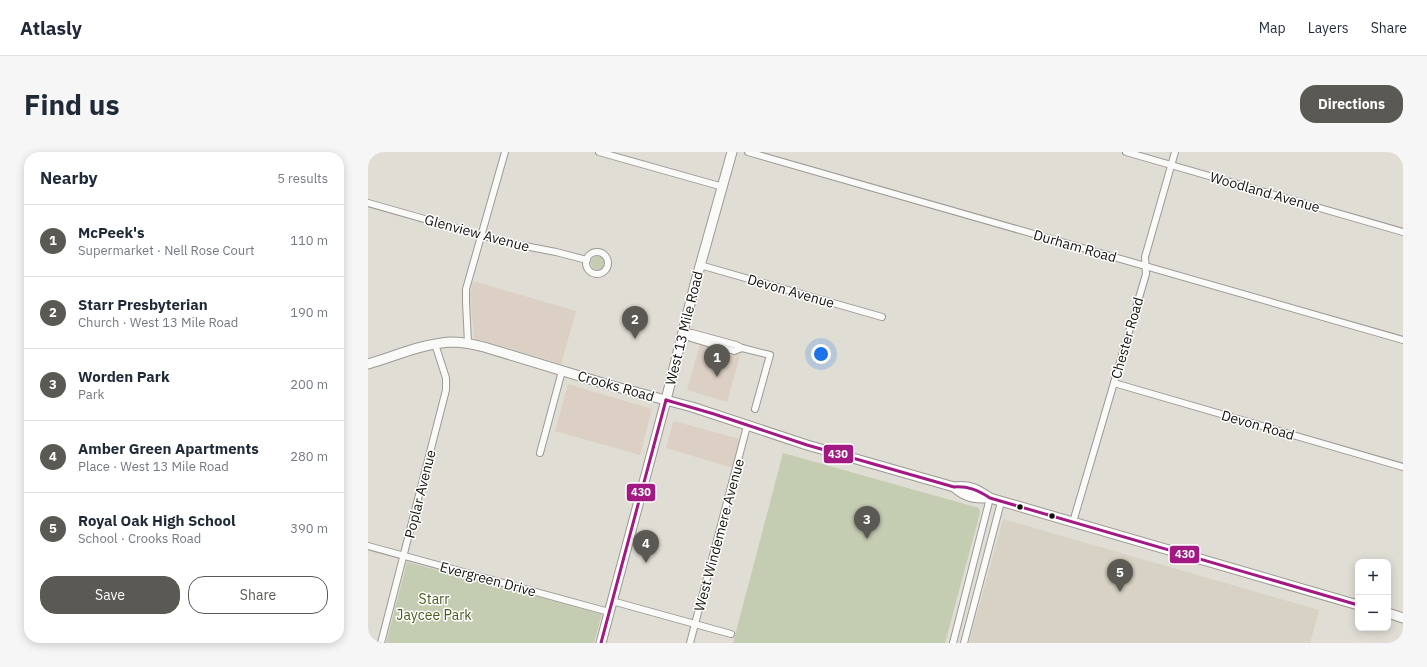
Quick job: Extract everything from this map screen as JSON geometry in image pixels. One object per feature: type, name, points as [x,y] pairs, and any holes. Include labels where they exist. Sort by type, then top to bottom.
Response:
[{"type":"main road","name":"West 13 Mile Road","points":[[601,643],[666,400],[700,265],[732,152]]},
{"type":"main road","name":"Crooks Road","points":[[368,364],[435,344],[451,342],[468,343],[666,400],[807,445],[954,487],[962,495],[976,498],[990,498],[1355,604]]},
{"type":"main road","points":[[1391,614],[1403,618]]},
{"type":"street","points":[[468,343],[466,289],[505,152]]},
{"type":"street","points":[[599,152],[722,187]]},
{"type":"street","name":"Durham Road","points":[[748,152],[1403,340]]},
{"type":"street","name":"Woodland Avenue","points":[[1126,152],[1403,232]]},
{"type":"street","name":"Chester Road","points":[[1073,522],[1146,274],[1145,257],[1175,152]]},
{"type":"street","name":"Glenview Avenue","points":[[368,203],[509,244],[556,252],[586,260]]},
{"type":"street","name":"Devon Avenue","points":[[700,265],[882,317]]},
{"type":"street","points":[[682,334],[734,351],[742,348],[770,355],[755,408]]},
{"type":"street","name":"Poplar Avenue","points":[[382,643],[446,390],[446,378],[435,344]]},
{"type":"street","points":[[540,453],[562,370]]},
{"type":"street","name":"Devon Road","points":[[1114,383],[1403,467]]},
{"type":"street","name":"West Windemere Avenue","points":[[690,643],[747,426]]},
{"type":"street","points":[[952,643],[990,498]]},
{"type":"street","points":[[964,643],[1001,502]]},
{"type":"street","points":[[981,533],[992,535]]},
{"type":"street","name":"Evergreen Drive","points":[[368,546],[609,612]]},
{"type":"street","points":[[966,590],[976,598]]},
{"type":"street","points":[[612,600],[731,634]]},
{"type":"shaded area","points":[[473,281],[576,311],[561,364],[474,338],[470,294]]},
{"type":"shaded area","points":[[700,344],[740,355],[727,402],[687,390]]},
{"type":"shaded area","points":[[568,384],[652,409],[640,455],[555,431]]},
{"type":"shaded area","points":[[673,421],[740,439],[733,468],[666,448]]},
{"type":"shaded area","points":[[1003,519],[1319,610],[1310,643],[969,643]]},
{"type":"green space","points":[[595,256],[601,256],[605,260],[605,266],[601,270],[595,270],[591,266],[591,260]]},
{"type":"green space","points":[[783,453],[979,508],[980,513],[945,643],[733,643]]},
{"type":"green space","name":"Starr Jaycee Park","points":[[407,562],[602,614],[594,643],[386,643]]},
{"type":"transit line","name":"430","points":[[666,400],[714,414],[807,445],[954,487],[973,489],[990,498],[1355,604]]},
{"type":"transit line","name":"430","points":[[601,643],[666,400]]},
{"type":"place","name":"Starr Presbyterian","points":[[635,339]]},
{"type":"place","name":"McPeek's","points":[[717,377]]},
{"type":"place","name":"Worden Park","points":[[867,539]]},
{"type":"place","name":"Amber Green Apartments","points":[[646,563]]},
{"type":"place","name":"Royal Oak High School","points":[[1120,592]]}]
